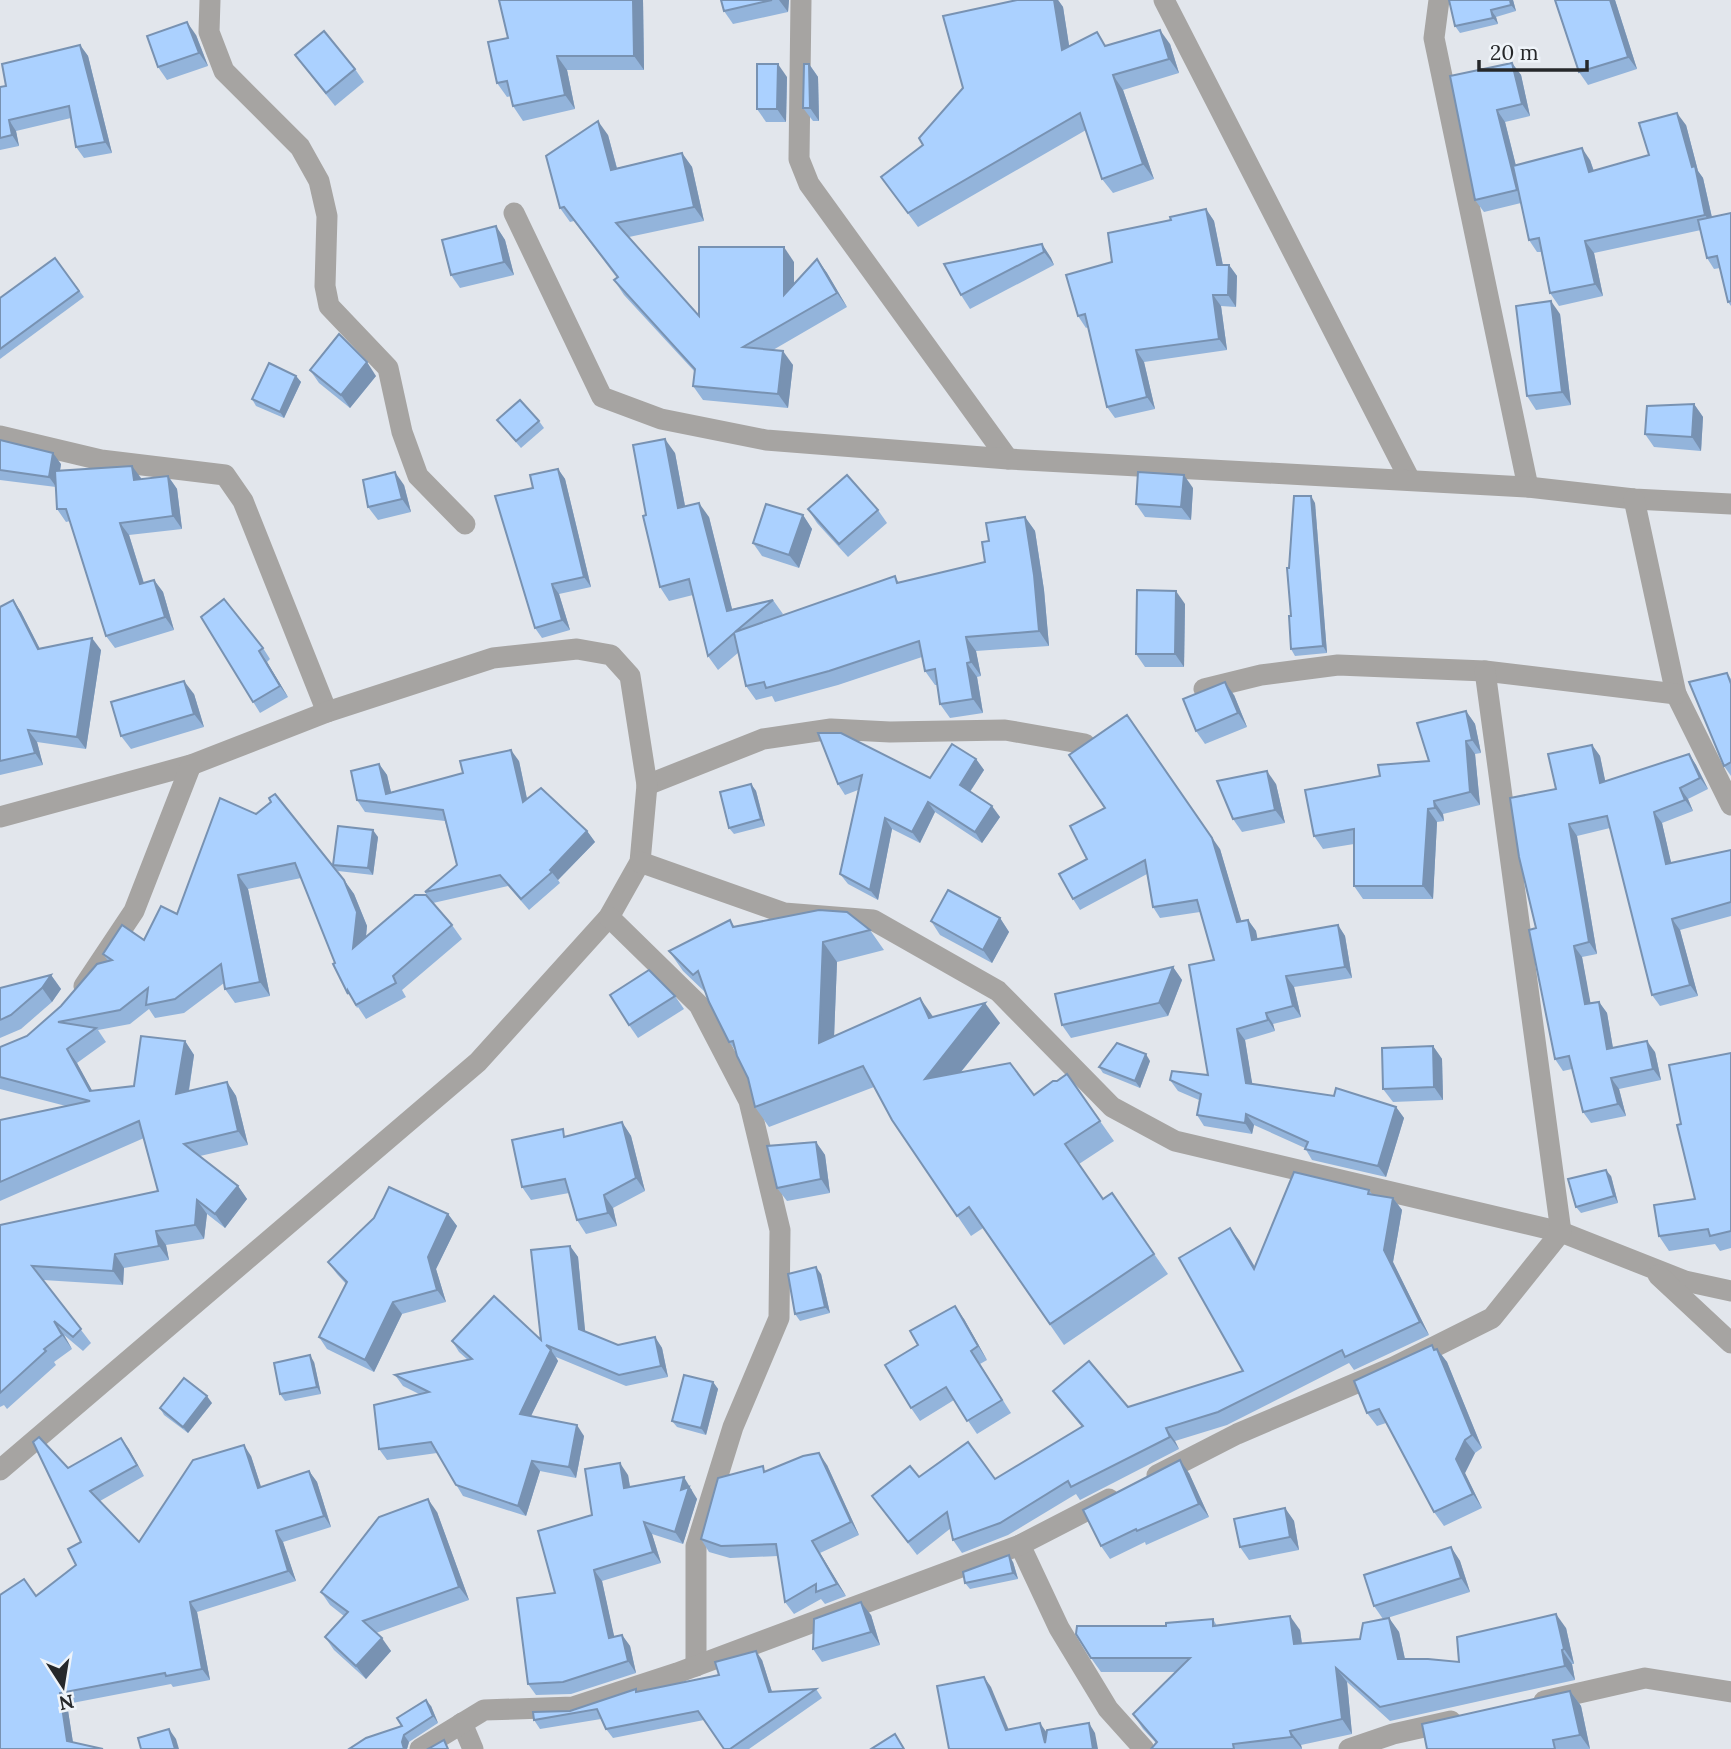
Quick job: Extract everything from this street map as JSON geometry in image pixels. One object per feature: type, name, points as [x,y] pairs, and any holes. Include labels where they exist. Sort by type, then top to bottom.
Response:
[{"type":"street","points":[[210,0],[209,32],[224,71],[300,146],[319,181],[327,216],[325,286],[328,306],[387,368],[402,432],[418,476],[465,524]]},
{"type":"street","points":[[801,0],[799,159],[809,184],[1009,459]]},
{"type":"street","points":[[1164,0],[1410,480]]},
{"type":"street","points":[[1439,0],[1434,38],[1528,487]]},
{"type":"street","points":[[514,213],[602,397],[661,419],[766,440],[1009,459],[1528,487],[1633,499],[1731,504]]},
{"type":"street","points":[[0,436],[101,460],[225,475],[243,501],[327,712]]},
{"type":"street","points":[[1633,499],[1676,694],[1731,805]]},
{"type":"street","points":[[0,817],[191,765],[327,712],[493,658],[577,649],[611,655],[630,676],[647,785],[640,862],[610,917],[478,1062],[0,1470]]},
{"type":"street","points":[[1204,689],[1261,674],[1338,665],[1485,671],[1676,694]]},
{"type":"street","points":[[420,1749],[484,1710],[573,1707],[696,1666],[1020,1545],[1237,1434],[1394,1367],[1492,1318],[1561,1232],[1485,671]]},
{"type":"street","points":[[647,785],[763,739],[831,729],[890,732],[1004,730],[1085,744]]},
{"type":"street","points":[[69,1002],[91,978],[134,911],[191,765]]},
{"type":"street","points":[[640,862],[784,913],[873,920],[998,991],[1112,1107],[1175,1141],[1561,1232],[1685,1281],[1731,1291]]},
{"type":"street","points":[[610,917],[699,1005],[749,1101],[780,1230],[779,1318],[733,1427],[696,1546],[696,1666]]},
{"type":"street","points":[[1646,1264],[1731,1343]]},
{"type":"street","points":[[1020,1545],[1059,1628],[1108,1709],[1143,1749]]},
{"type":"street","points":[[1526,1705],[1645,1678],[1731,1692]]},
{"type":"street","points":[[1349,1749],[1393,1734],[1473,1717]]},
{"type":"street","points":[[462,1723],[473,1749]]},
{"type":"building","points":[[499,0],[633,0],[634,56],[557,56],[565,95],[513,106],[507,81],[497,83],[488,42],[508,38]]},
{"type":"building","points":[[721,0],[772,0],[724,11]]},
{"type":"building","points":[[1017,0],[1054,0],[1062,50],[1097,32],[1105,46],[1160,30],[1169,59],[1113,75],[1143,164],[1102,179],[1080,113],[908,213],[881,177],[923,145],[919,138],[963,88],[943,16]]},
{"type":"building","points":[[1449,0],[1510,0],[1511,5],[1491,10],[1493,18],[1455,26]]},
{"type":"building","points":[[1555,0],[1610,0],[1628,57],[1579,72]]},
{"type":"building","points":[[187,22],[199,53],[158,67],[147,36]]},
{"type":"building","points":[[324,31],[355,69],[326,93],[295,55]]},
{"type":"building","points":[[80,45],[105,142],[76,147],[69,106],[9,120],[12,135],[0,138],[0,87],[6,86],[2,64]]},
{"type":"building","points":[[1512,63],[1522,104],[1497,110],[1517,190],[1475,200],[1450,76]]},
{"type":"building","points":[[757,64],[778,64],[777,109],[757,109]]},
{"type":"building","points":[[804,64],[809,64],[810,108],[803,108]]},
{"type":"building","points":[[1677,113],[1692,167],[1695,166],[1705,215],[1585,241],[1595,284],[1550,293],[1539,238],[1529,240],[1513,166],[1582,148],[1589,172],[1649,155],[1639,123]]},
{"type":"building","points":[[598,121],[611,170],[682,153],[694,207],[616,223],[699,316],[699,247],[784,247],[784,295],[817,259],[837,293],[743,347],[783,351],[778,394],[693,386],[695,369],[614,280],[618,277],[564,207],[560,208],[546,156]]},
{"type":"building","points":[[1206,209],[1217,265],[1229,265],[1228,295],[1213,295],[1219,339],[1136,350],[1147,397],[1107,407],[1085,314],[1078,316],[1066,275],[1112,262],[1108,233],[1171,220],[1170,217]]},
{"type":"building","points":[[1731,213],[1731,301],[1728,302],[1717,256],[1707,258],[1698,220]]},
{"type":"building","points":[[496,226],[504,262],[451,275],[442,240]]},
{"type":"building","points":[[1042,244],[1044,252],[961,295],[944,264]]},
{"type":"building","points":[[55,258],[79,291],[0,349],[0,298]]},
{"type":"building","points":[[1551,301],[1562,392],[1527,396],[1516,306]]},
{"type":"building","points":[[339,334],[367,362],[341,395],[310,370]]},
{"type":"building","points":[[269,363],[296,376],[280,412],[252,399]]},
{"type":"building","points":[[520,400],[539,421],[516,441],[497,420]]},
{"type":"building","points":[[1694,404],[1692,437],[1645,434],[1647,406]]},
{"type":"building","points":[[665,439],[678,508],[699,503],[727,611],[773,600],[735,632],[895,576],[897,583],[985,562],[982,542],[989,541],[986,523],[1025,517],[1039,631],[966,637],[971,662],[967,663],[973,699],[940,704],[935,669],[925,671],[919,641],[829,671],[766,688],[764,682],[746,686],[734,633],[708,656],[689,579],[660,587],[643,516],[646,515],[633,445]]},
{"type":"building","points":[[0,440],[53,453],[49,477],[0,470]]},
{"type":"building","points":[[132,466],[134,480],[168,476],[173,516],[120,523],[140,584],[154,580],[165,617],[106,636],[66,509],[57,509],[55,471]]},
{"type":"building","points":[[558,469],[584,577],[552,584],[562,620],[535,628],[495,496],[533,488],[530,475]]},
{"type":"building","points":[[395,472],[402,499],[368,507],[363,480]]},
{"type":"building","points":[[1138,472],[1184,475],[1181,507],[1136,504]]},
{"type":"building","points":[[847,475],[878,510],[839,544],[808,509]]},
{"type":"building","points":[[1294,496],[1311,496],[1323,646],[1291,649],[1287,568]]},
{"type":"building","points":[[766,504],[803,515],[789,555],[753,543]]},
{"type":"building","points":[[1137,590],[1176,591],[1175,654],[1136,654]]},
{"type":"building","points":[[224,599],[263,648],[259,651],[280,686],[253,702],[201,617]]},
{"type":"building","points":[[13,600],[38,649],[92,638],[77,737],[28,730],[35,753],[0,761],[0,607]]},
{"type":"building","points":[[1727,673],[1731,684],[1731,762],[1724,766],[1689,682]]},
{"type":"building","points":[[184,681],[194,714],[121,736],[111,702]]},
{"type":"building","points":[[1225,682],[1238,713],[1196,731],[1183,699]]},
{"type":"building","points":[[1466,711],[1472,740],[1466,741],[1470,792],[1434,801],[1435,808],[1428,809],[1423,886],[1354,886],[1354,829],[1314,836],[1305,790],[1380,776],[1378,765],[1429,761],[1417,723]]},
{"type":"building","points":[[1127,715],[1212,838],[1237,922],[1248,920],[1252,940],[1338,925],[1345,967],[1286,976],[1293,1006],[1266,1013],[1268,1020],[1237,1029],[1246,1083],[1334,1096],[1336,1088],[1396,1107],[1378,1166],[1305,1149],[1308,1142],[1246,1114],[1245,1123],[1197,1115],[1201,1094],[1170,1080],[1172,1071],[1208,1075],[1189,965],[1214,960],[1197,900],[1153,907],[1145,860],[1073,899],[1059,874],[1087,859],[1070,826],[1105,808],[1069,755]]},
{"type":"building","points":[[818,733],[841,733],[930,778],[952,744],[976,759],[960,785],[992,806],[975,832],[928,802],[912,832],[885,818],[870,890],[840,874],[862,775],[838,784]]},
{"type":"building","points":[[1592,745],[1600,783],[1689,754],[1700,778],[1680,788],[1685,800],[1654,812],[1666,864],[1731,850],[1731,902],[1672,919],[1690,985],[1652,995],[1607,816],[1569,824],[1589,942],[1574,946],[1585,1004],[1599,1002],[1607,1049],[1647,1041],[1653,1069],[1611,1078],[1618,1104],[1583,1112],[1569,1056],[1555,1059],[1529,930],[1536,928],[1519,857],[1510,798],[1556,789],[1548,754]]},
{"type":"building","points":[[511,750],[523,802],[541,788],[587,831],[550,870],[552,872],[521,899],[500,875],[425,892],[457,865],[443,810],[357,800],[351,771],[379,764],[386,794],[463,773],[460,761]]},
{"type":"building","points":[[1267,771],[1275,810],[1233,819],[1217,781]]},
{"type":"building","points":[[751,784],[761,819],[729,828],[720,792]]},
{"type":"building","points":[[275,794],[344,880],[357,912],[353,948],[415,895],[426,895],[452,925],[393,976],[396,983],[356,1005],[333,964],[335,963],[295,863],[238,875],[260,982],[225,989],[221,964],[175,999],[146,1005],[148,988],[120,1010],[58,1022],[96,1028],[67,1049],[90,1091],[134,1086],[141,1036],[185,1041],[176,1094],[227,1082],[238,1131],[184,1144],[238,1186],[215,1214],[197,1200],[195,1225],[156,1231],[159,1246],[115,1254],[113,1271],[32,1266],[81,1329],[73,1337],[54,1321],[62,1335],[0,1393],[0,1225],[158,1191],[139,1121],[0,1182],[0,1120],[90,1101],[0,1077],[0,1047],[27,1036],[61,1006],[97,964],[112,960],[103,954],[122,925],[144,940],[161,906],[177,914],[220,798],[256,814],[271,802],[269,798]]},
{"type":"building","points":[[338,826],[373,830],[368,868],[333,865]]},
{"type":"building","points":[[948,890],[1000,918],[983,950],[931,921]]},
{"type":"building","points":[[819,910],[847,912],[870,930],[823,942],[819,1043],[920,998],[929,1018],[985,1003],[925,1079],[1010,1063],[1034,1095],[1067,1074],[1100,1121],[1065,1144],[1103,1199],[1112,1193],[1154,1254],[1050,1324],[969,1207],[957,1216],[892,1120],[863,1066],[755,1107],[748,1078],[733,1041],[729,1042],[709,1002],[698,971],[693,975],[669,951],[730,920],[733,927]]},
{"type":"building","points":[[1173,967],[1159,1003],[1062,1025],[1055,994]]},
{"type":"building","points":[[649,970],[675,996],[629,1025],[610,995]]},
{"type":"building","points":[[51,975],[42,988],[11,1015],[0,1020],[0,988]]},
{"type":"building","points":[[1117,1043],[1146,1054],[1135,1081],[1099,1067]]},
{"type":"building","points":[[1433,1046],[1434,1087],[1383,1089],[1382,1048]]},
{"type":"building","points":[[1731,1053],[1731,1231],[1710,1236],[1708,1229],[1659,1236],[1654,1205],[1695,1199],[1677,1125],[1681,1124],[1669,1065]]},
{"type":"building","points":[[622,1122],[636,1178],[604,1195],[608,1213],[577,1220],[565,1179],[522,1187],[512,1140],[563,1129],[564,1137]]},
{"type":"building","points":[[816,1142],[821,1179],[777,1188],[767,1146]]},
{"type":"building","points":[[1606,1170],[1614,1196],[1576,1207],[1568,1179]]},
{"type":"building","points":[[1294,1172],[1369,1190],[1368,1194],[1393,1198],[1384,1250],[1420,1322],[1345,1357],[1342,1350],[1218,1412],[1166,1428],[1170,1437],[1071,1487],[1068,1481],[1000,1523],[953,1540],[947,1512],[908,1542],[872,1496],[910,1466],[919,1477],[968,1442],[995,1479],[1083,1426],[1053,1391],[1089,1361],[1128,1407],[1243,1371],[1179,1258],[1230,1228],[1254,1269]]},
{"type":"building","points":[[389,1187],[448,1214],[428,1257],[437,1290],[393,1302],[365,1360],[319,1337],[347,1282],[328,1262],[374,1218]]},
{"type":"building","points":[[570,1246],[579,1329],[618,1345],[655,1337],[661,1366],[619,1375],[546,1345],[551,1350],[520,1414],[577,1425],[569,1467],[532,1461],[518,1506],[456,1485],[431,1442],[379,1449],[374,1405],[429,1392],[395,1375],[472,1359],[452,1341],[494,1296],[541,1340],[531,1250]]},
{"type":"building","points":[[816,1267],[825,1307],[795,1314],[788,1274]]},
{"type":"building","points":[[955,1306],[978,1346],[971,1351],[1002,1400],[967,1421],[946,1387],[911,1408],[885,1365],[918,1345],[910,1331]]},
{"type":"building","points":[[1432,1345],[1434,1350],[1437,1349],[1472,1435],[1465,1440],[1456,1459],[1473,1494],[1434,1512],[1379,1409],[1367,1413],[1354,1381]]},
{"type":"building","points":[[310,1355],[317,1387],[280,1394],[274,1363]]},
{"type":"building","points":[[684,1375],[713,1382],[701,1428],[672,1421]]},
{"type":"building","points":[[184,1378],[207,1396],[183,1427],[160,1408]]},
{"type":"building","points":[[39,1437],[68,1468],[121,1438],[137,1465],[90,1491],[139,1542],[193,1460],[244,1445],[258,1488],[309,1471],[324,1516],[276,1531],[288,1571],[190,1602],[202,1669],[166,1676],[165,1673],[60,1693],[67,1741],[103,1749],[0,1749],[0,1595],[24,1579],[36,1596],[76,1565],[68,1549],[81,1542],[33,1442]]},
{"type":"building","points":[[819,1453],[851,1522],[812,1541],[837,1584],[816,1592],[816,1584],[785,1602],[776,1544],[721,1546],[701,1539],[718,1478],[763,1466],[764,1472],[803,1456]]},
{"type":"building","points":[[1180,1460],[1199,1504],[1101,1546],[1083,1510]]},
{"type":"building","points":[[620,1463],[624,1488],[684,1477],[681,1490],[689,1487],[675,1532],[644,1522],[653,1552],[594,1570],[609,1638],[622,1635],[628,1661],[563,1682],[528,1684],[517,1598],[555,1593],[538,1531],[592,1515],[585,1469]]},
{"type":"building","points":[[428,1499],[459,1587],[363,1621],[382,1638],[356,1666],[325,1637],[348,1612],[321,1592],[379,1517]]},
{"type":"building","points":[[1285,1508],[1290,1537],[1240,1547],[1234,1519]]},
{"type":"building","points":[[1451,1547],[1461,1578],[1374,1606],[1364,1575]]},
{"type":"building","points":[[1009,1555],[1013,1573],[965,1583],[963,1572]]},
{"type":"building","points":[[861,1602],[871,1632],[813,1649],[814,1619]]},
{"type":"building","points":[[1556,1614],[1565,1666],[1380,1707],[1336,1668],[1342,1719],[1290,1731],[1292,1737],[1233,1744],[1234,1749],[1151,1749],[1157,1742],[1133,1714],[1190,1658],[1091,1658],[1076,1634],[1077,1626],[1166,1626],[1166,1623],[1213,1619],[1213,1626],[1290,1616],[1294,1644],[1360,1639],[1363,1623],[1389,1618],[1398,1659],[1459,1662],[1457,1637]]},
{"type":"building","points":[[756,1651],[769,1692],[816,1689],[730,1749],[724,1749],[698,1711],[606,1729],[597,1709],[534,1720],[533,1712],[570,1711],[636,1689],[636,1692],[719,1675],[715,1662]]},
{"type":"building","points":[[984,1677],[1006,1730],[1040,1723],[1045,1743],[1047,1730],[1089,1723],[1093,1749],[949,1749],[937,1686]]},
{"type":"building","points":[[1570,1691],[1580,1735],[1553,1740],[1555,1749],[1427,1749],[1422,1724]]},
{"type":"building","points":[[426,1700],[433,1716],[404,1735],[404,1749],[349,1749],[366,1738],[402,1726],[397,1718]]},
{"type":"building","points":[[169,1729],[175,1749],[141,1749],[138,1738]]},
{"type":"building","points":[[895,1734],[904,1749],[871,1749]]},
{"type":"building","points":[[444,1740],[448,1749],[428,1749]]}]
